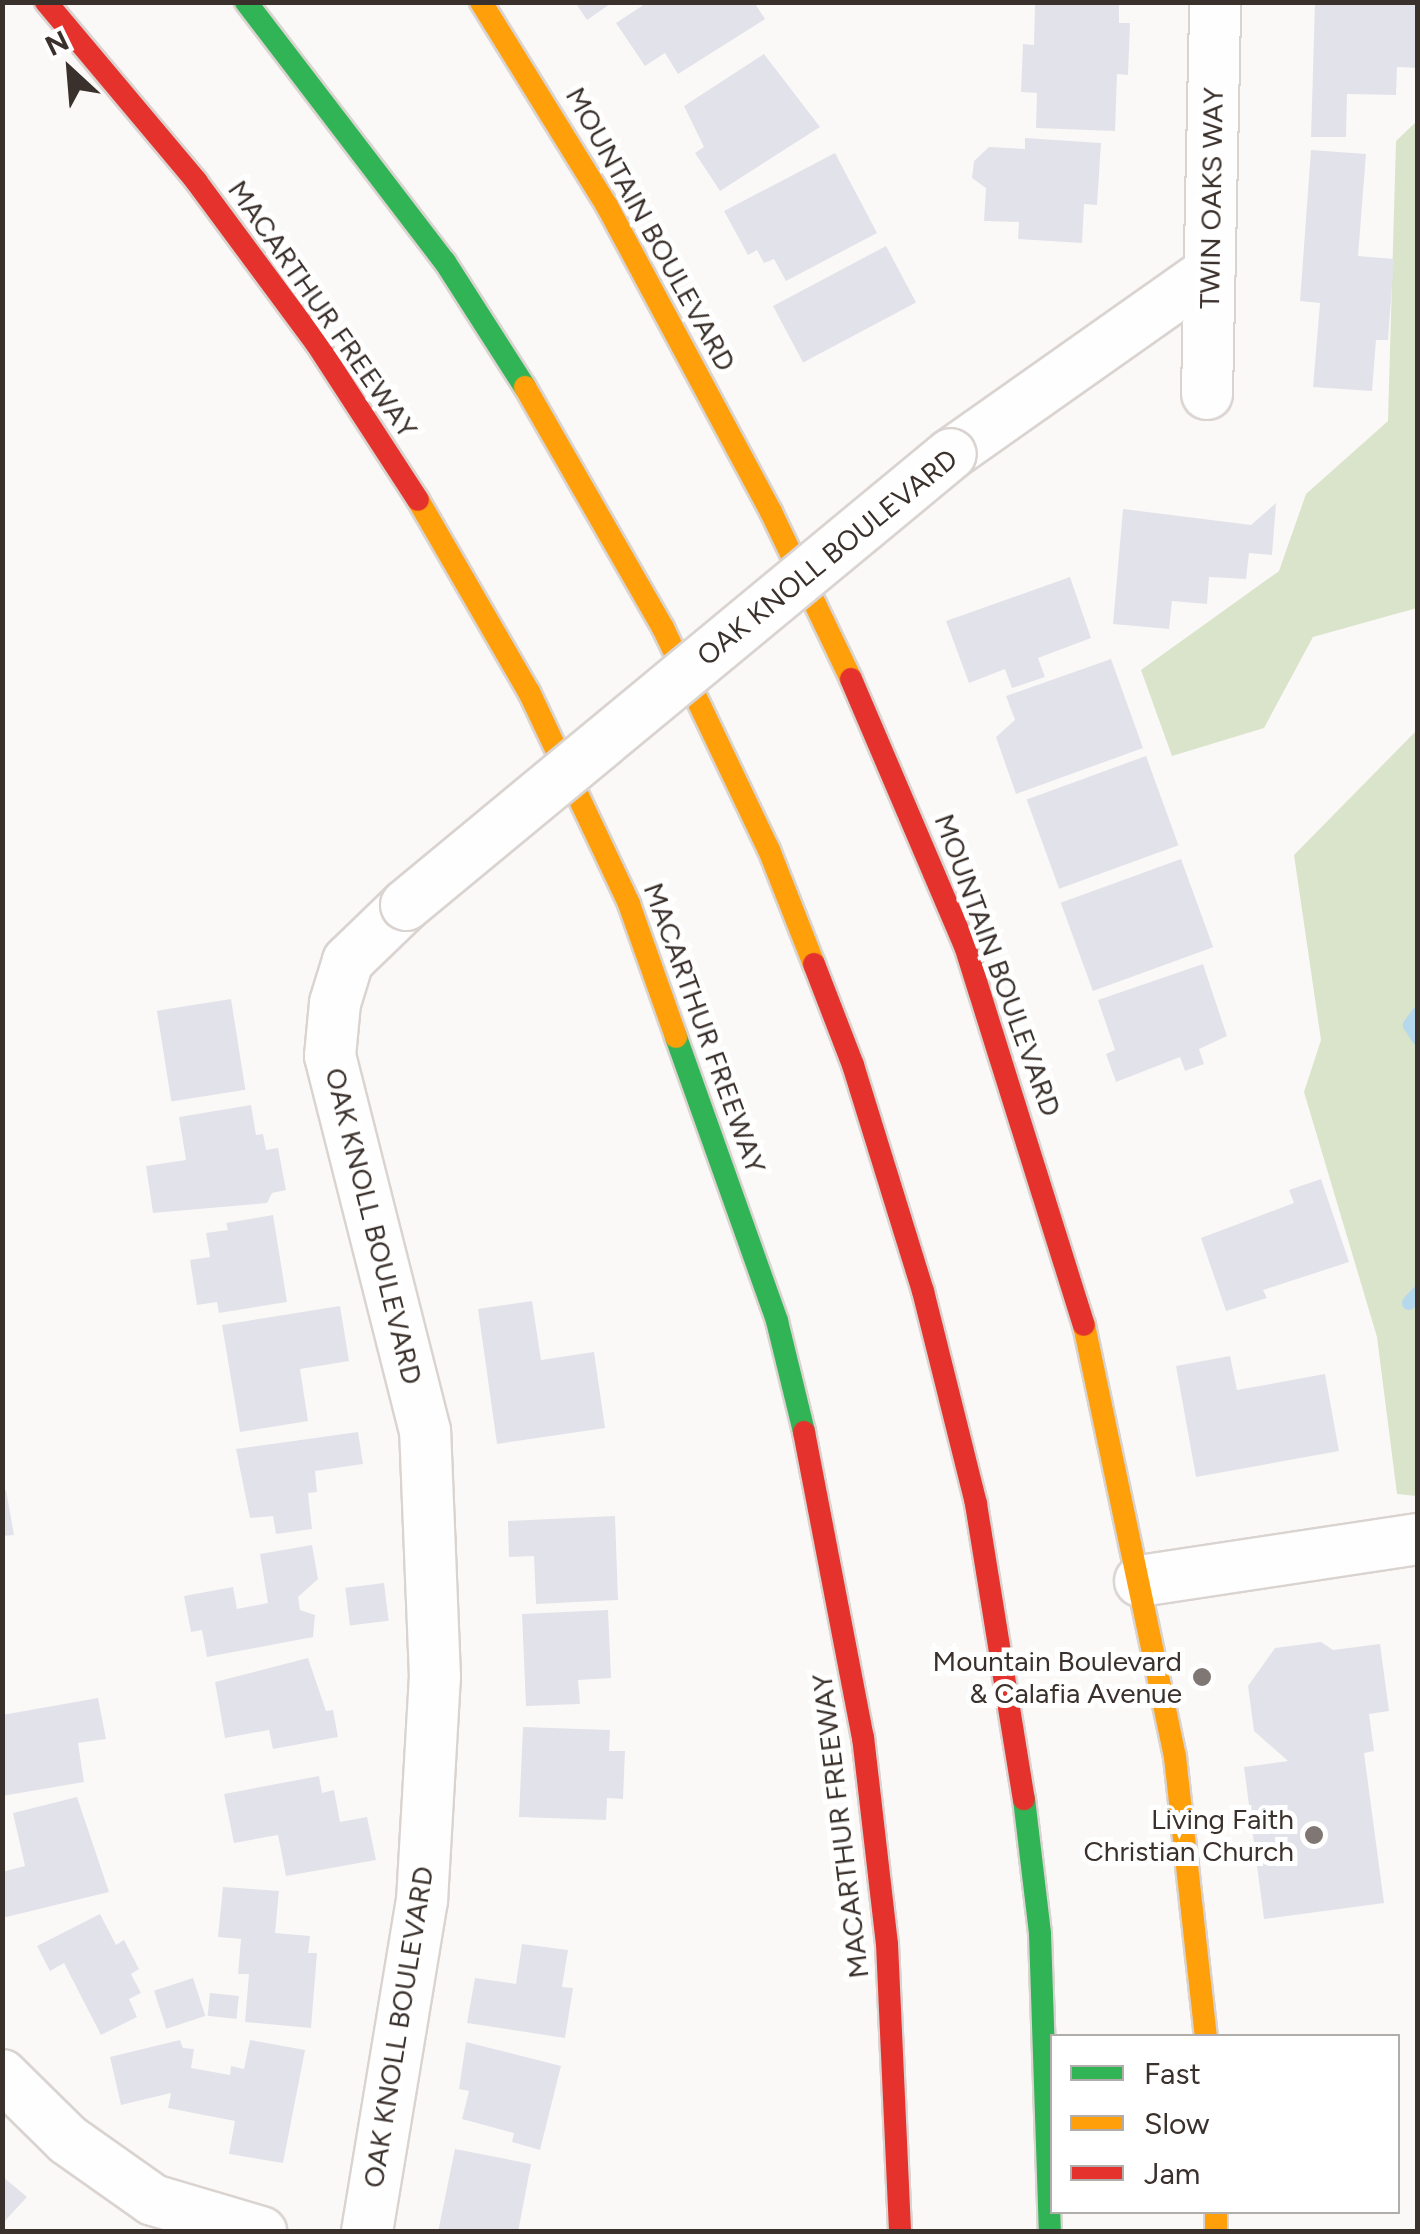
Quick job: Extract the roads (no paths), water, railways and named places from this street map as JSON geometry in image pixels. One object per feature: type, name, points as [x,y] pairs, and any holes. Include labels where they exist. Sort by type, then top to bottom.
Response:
[{"type":"main road","name":"MACARTHUR FREEWAY","points":[[46,2],[218,210],[316,344],[430,519],[528,692],[636,923],[777,1320],[828,1532],[863,1737],[888,1944],[900,2232]]},
{"type":"main road","points":[[246,2],[445,262],[562,447],[663,628],[769,850],[853,1065],[923,1291],[967,1465],[1014,1710],[1040,1934],[1050,2232]]},
{"type":"main road","name":"MOUNTAIN BOULEVARD","points":[[481,2],[608,206],[745,464],[905,802],[965,946],[1070,1265],[1140,1581],[1177,1774],[1206,2034]]},
{"type":"street","name":"TWIN OAKS WAY","points":[[1207,394],[1215,2]]},
{"type":"street","name":"OAK KNOLL BOULEVARD","points":[[368,2232],[422,1902],[435,1676],[425,1431],[330,1056],[348,962],[406,905],[951,454],[1209,272]]},
{"type":"street","points":[[1140,1581],[1418,1539]]},
{"type":"street","points":[[2,2075],[68,2140],[154,2200],[261,2232]]},
{"type":"waterway","points":[[1418,1014],[1410,1025],[1418,1038]]},
{"type":"waterway","points":[[1409,1303],[1418,1293]]},
{"type":"place","name":"Mountain Boulevard & Calafia Avenue","points":[[1202,1677]]},
{"type":"place","name":"Living Faith Christian Church","points":[[1314,1835]]}]
